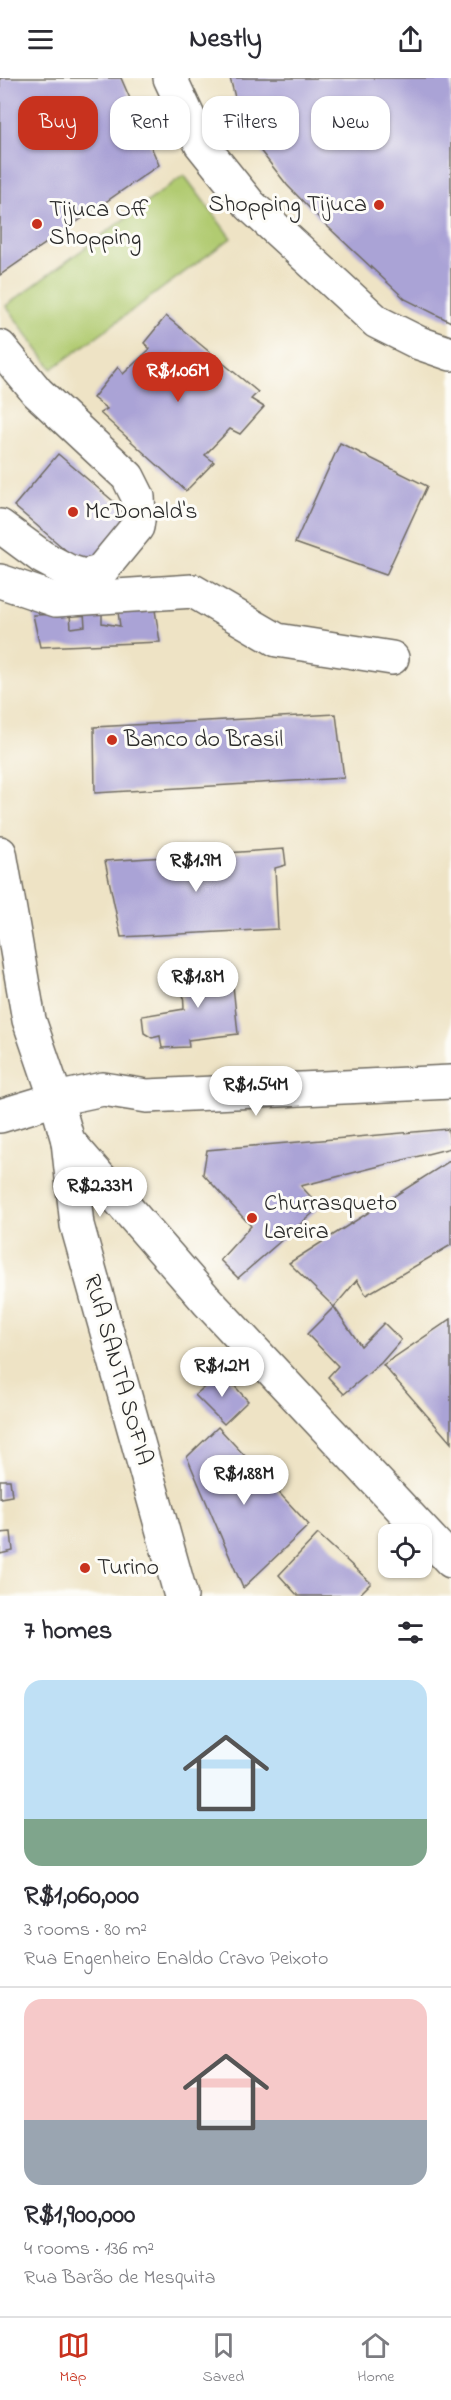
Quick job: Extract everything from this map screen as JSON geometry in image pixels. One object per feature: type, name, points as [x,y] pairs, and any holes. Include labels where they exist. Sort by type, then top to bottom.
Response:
[{"type":"street","points":[[170,78],[201,144],[250,205],[376,321],[418,343],[451,354]]},
{"type":"street","points":[[0,347],[37,392],[128,477],[138,497],[139,514],[137,527],[100,572],[84,576],[68,571],[42,557],[0,526]]},
{"type":"street","points":[[0,581],[56,600],[193,591],[278,640],[392,658]]},
{"type":"street","name":"RUA SANTA SOFIA","points":[[0,853],[29,1020],[57,1099],[68,1141],[77,1225],[181,1596]]},
{"type":"street","points":[[0,1116],[57,1099],[103,1089],[147,1096],[451,1082]]},
{"type":"street","points":[[68,1141],[208,1302],[448,1555]]},
{"type":"green space","points":[[184,175],[231,238],[52,369],[6,306]]},
{"type":"building","name":"Tijuca Off Shopping","points":[[0,78],[121,78],[129,96],[110,96],[110,150],[152,150],[159,165],[0,275]]},
{"type":"building","name":"Shopping Tijuca","points":[[230,78],[451,78],[451,322],[405,299],[287,185],[260,150],[299,150],[299,96],[235,96]]},
{"type":"building","points":[[166,316],[258,392],[251,399],[264,407],[240,434],[230,429],[205,455],[214,462],[186,491],[100,413],[107,409],[93,398],[118,367],[123,374],[150,349],[144,343]]},
{"type":"building","points":[[340,443],[427,486],[386,575],[295,543]]},
{"type":"building","name":"McDonald's","points":[[58,454],[133,518],[89,570],[14,506]]},
{"type":"building","points":[[155,610],[160,642],[40,647],[33,615],[70,614],[71,628],[85,626],[84,613],[102,612],[102,623],[120,626],[118,612]]},
{"type":"building","points":[[336,714],[344,778],[95,793],[94,727]]},
{"type":"building","points":[[284,849],[286,865],[275,868],[278,929],[121,937],[105,861]]},
{"type":"building","points":[[182,966],[231,966],[238,1034],[188,1040],[189,1047],[162,1048],[160,1036],[152,1038],[144,1033],[142,1016],[184,1009]]},
{"type":"building","points":[[448,1129],[451,1148],[301,1186],[320,1207],[238,1278],[220,1260],[251,1226],[203,1174],[207,1150]]},
{"type":"building","points":[[451,1160],[451,1245],[366,1295],[357,1280],[334,1307],[289,1263]]},
{"type":"building","points":[[334,1307],[361,1346],[384,1323],[401,1340],[381,1363],[344,1394],[328,1377],[338,1366],[307,1334]]},
{"type":"building","points":[[451,1319],[451,1443],[383,1365]]},
{"type":"building","points":[[222,1372],[248,1401],[224,1424],[195,1395]]},
{"type":"building","points":[[218,1427],[309,1525],[243,1588],[187,1457]]},
{"type":"building","points":[[0,1480],[10,1480],[12,1496],[0,1498]]},
{"type":"building","points":[[11,1532],[13,1551],[0,1554],[0,1533]]},
{"type":"building","points":[[318,1534],[371,1583],[358,1596],[298,1596],[279,1575]]},
{"type":"place","name":"Shopping Tijuca","points":[[379,205]]},
{"type":"place","name":"Tijuca Off Shopping","points":[[37,224]]},
{"type":"place","name":"McDonald's","points":[[73,512]]},
{"type":"place","name":"Banco do Brasil","points":[[112,740]]},
{"type":"place","name":"Churrasqueto Lareira","points":[[252,1218]]},
{"type":"place","name":"Turino","points":[[85,1568]]}]
